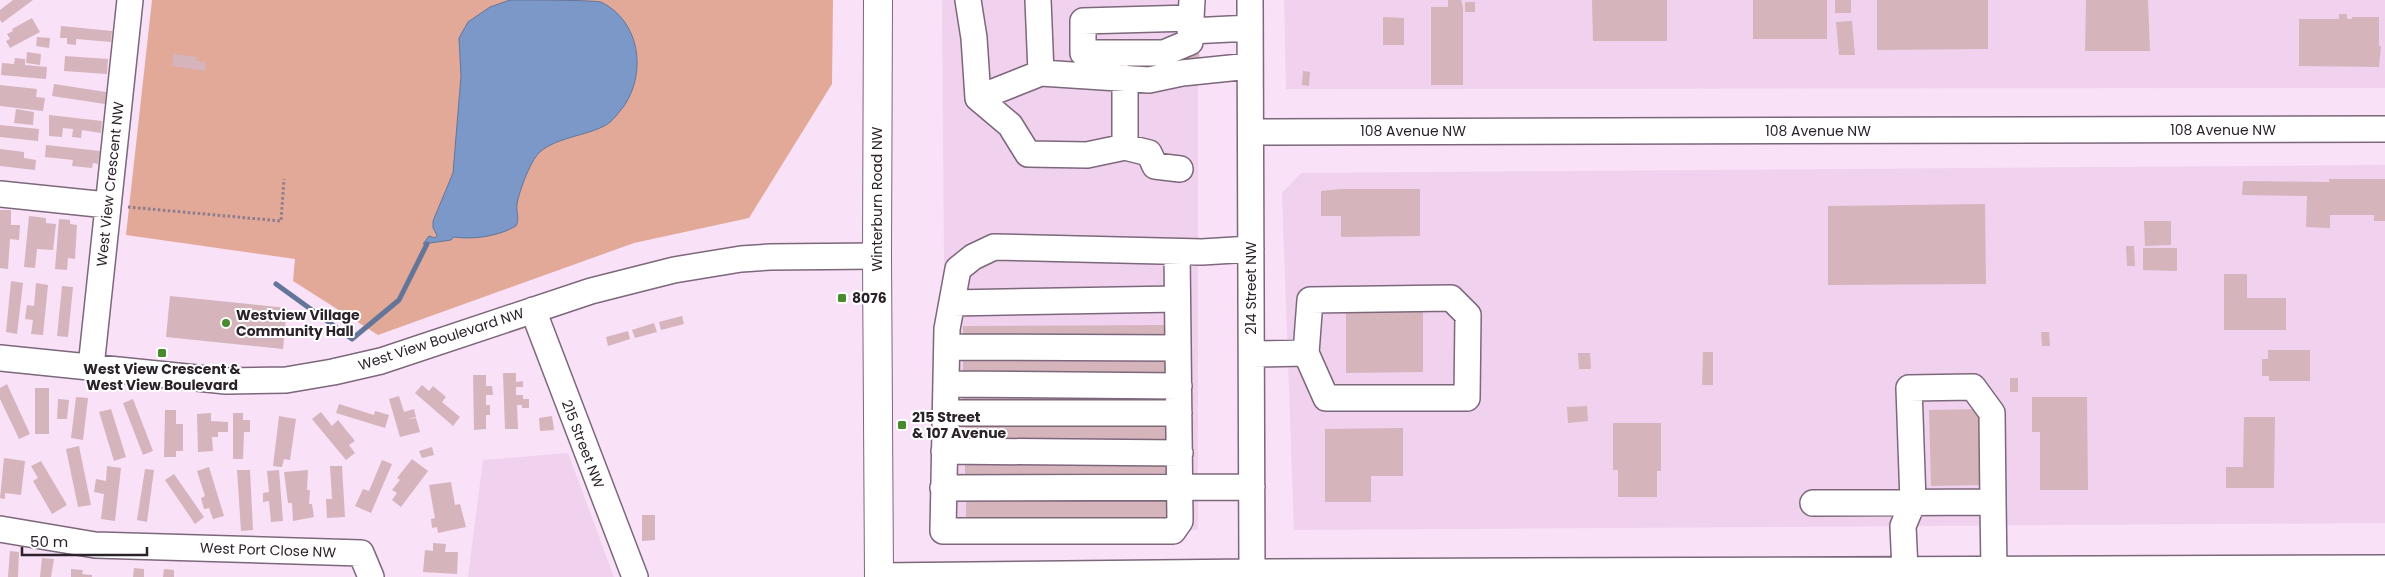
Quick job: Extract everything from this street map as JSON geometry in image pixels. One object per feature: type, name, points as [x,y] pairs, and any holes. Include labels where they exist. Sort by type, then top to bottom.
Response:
[{"type":"main road","name":"Winterburn Road NW","points":[[878,0],[879,577]]},
{"type":"street","name":"West View Crescent NW","points":[[91,367],[130,0]]},
{"type":"street","points":[[968,0],[974,38],[978,98],[1010,125],[1028,154],[1087,155],[1125,146],[1149,154],[1155,166],[1180,169]]},
{"type":"street","points":[[1038,0],[1041,73]]},
{"type":"street","name":"214 Street NW","points":[[1250,0],[1252,574]]},
{"type":"street","points":[[1191,16],[1250,28]]},
{"type":"street","points":[[978,98],[1041,73],[1149,80],[1182,73],[1250,66]]},
{"type":"street","points":[[1124,78],[1125,146]]},
{"type":"street","name":"108 Avenue NW","points":[[1251,132],[2385,129]]},
{"type":"street","points":[[0,194],[107,205]]},
{"type":"street","points":[[1177,252],[1180,520],[1172,531],[943,531],[947,347],[958,269],[973,257],[994,247],[1177,252],[1251,248]]},
{"type":"street","name":"West View Boulevard NW","points":[[0,358],[226,381],[260,382],[296,379],[381,361],[532,310],[626,281],[704,264],[770,257],[877,256]]},
{"type":"street","points":[[1451,298],[1468,315],[1467,398],[1326,398],[1306,353],[1310,300],[1451,298]]},
{"type":"street","points":[[952,303],[1178,299]]},
{"type":"street","name":"215 Street NW","points":[[532,310],[635,577]]},
{"type":"street","points":[[947,347],[1178,348]]},
{"type":"street","points":[[1252,354],[1306,353]]},
{"type":"street","points":[[946,384],[1179,386]]},
{"type":"street","points":[[1905,570],[1904,526],[1913,502],[1909,388],[1973,387],[1992,413],[1994,570]]},
{"type":"street","points":[[945,413],[1179,413]]},
{"type":"street","points":[[944,451],[1180,453]]},
{"type":"street","points":[[943,488],[1180,489],[1252,487]]},
{"type":"street","points":[[1813,503],[1993,502]]},
{"type":"street","name":"West Port Close NW","points":[[0,529],[95,545],[361,553],[371,577]]},
{"type":"street","points":[[879,577],[2385,568]]},
{"type":"path","points":[[107,205],[281,222],[284,179]]},
{"type":"shaded area","points":[[152,0],[833,0],[832,84],[749,218],[634,243],[378,335],[293,281],[295,259],[126,235]]},
{"type":"shaded area","points":[[942,0],[1198,0],[1198,530],[946,530]]},
{"type":"shaded area","points":[[1284,0],[2385,0],[2385,88],[1286,89]]},
{"type":"shaded area","points":[[2385,165],[2385,523],[1294,530],[1282,193],[1301,173]]},
{"type":"shaded area","points":[[568,453],[614,577],[468,577],[483,460]]},
{"type":"water","points":[[510,0],[601,2],[614,11],[624,21],[636,48],[636,78],[631,93],[624,106],[606,125],[560,141],[543,149],[537,155],[520,193],[517,204],[518,220],[516,226],[486,236],[454,237],[451,240],[423,244],[429,236],[435,238],[437,235],[433,228],[433,221],[453,173],[461,76],[459,38],[468,22],[490,7]]},
{"type":"building","points":[[13,0],[33,0],[2,23],[0,20],[0,10]]},
{"type":"building","points":[[1448,0],[1461,0],[1463,7],[1463,85],[1431,85],[1431,7],[1448,7]]},
{"type":"building","points":[[1592,0],[1667,0],[1667,41],[1593,41]]},
{"type":"building","points":[[1753,0],[1827,0],[1827,39],[1753,39]]},
{"type":"building","points":[[1835,0],[1851,0],[1851,13],[1835,13]]},
{"type":"building","points":[[1877,0],[1988,0],[1988,49],[1877,50]]},
{"type":"building","points":[[2086,0],[2148,0],[2150,51],[2085,51]]},
{"type":"building","points":[[1465,2],[1475,2],[1475,12],[1465,12]]},
{"type":"building","points":[[2339,14],[2347,14],[2347,19],[2352,19],[2352,17],[2379,17],[2379,46],[2381,46],[2379,67],[2299,66],[2299,19],[2339,19]]},
{"type":"building","points":[[1383,17],[1404,18],[1404,45],[1383,45]]},
{"type":"building","points":[[32,18],[40,32],[10,48],[6,41],[10,39],[7,34],[13,31],[12,29]]},
{"type":"building","points":[[1852,21],[1855,55],[1839,55],[1836,22]]},
{"type":"building","points":[[61,26],[112,31],[111,42],[76,39],[76,45],[67,44],[67,38],[60,38]]},
{"type":"building","points":[[37,37],[50,38],[49,48],[36,46]]},
{"type":"building","points":[[1192,51],[1196,51],[1199,56],[1198,60],[1192,61],[1189,58],[1189,54]]},
{"type":"building","points":[[27,52],[41,54],[40,65],[26,63]]},
{"type":"building","points":[[174,54],[197,57],[196,61],[206,62],[205,71],[172,66]]},
{"type":"building","points":[[65,56],[108,59],[107,74],[64,71]]},
{"type":"building","points":[[15,58],[25,59],[25,65],[47,67],[46,79],[1,75],[2,63],[14,64]]},
{"type":"building","points":[[1303,71],[1310,72],[1309,86],[1302,85]]},
{"type":"building","points":[[54,84],[106,92],[105,104],[52,96]]},
{"type":"building","points":[[0,85],[37,89],[36,97],[45,98],[43,111],[0,106]]},
{"type":"building","points":[[16,109],[34,112],[33,125],[14,123]]},
{"type":"building","points":[[49,115],[102,121],[101,133],[82,130],[81,138],[72,137],[73,129],[63,128],[62,137],[49,136]]},
{"type":"building","points":[[0,125],[39,129],[38,141],[0,137]]},
{"type":"building","points":[[46,145],[100,151],[98,164],[93,163],[92,168],[72,166],[73,160],[45,157]]},
{"type":"building","points":[[0,149],[24,152],[24,158],[36,160],[35,170],[0,166]]},
{"type":"building","points":[[2329,179],[2385,179],[2385,221],[2374,221],[2374,215],[2330,215],[2330,228],[2306,227],[2307,196],[2242,195],[2243,181],[2329,182]]},
{"type":"building","points":[[1341,189],[1420,189],[1420,236],[1341,237],[1341,216],[1321,216],[1321,191]]},
{"type":"building","points":[[1985,204],[1986,284],[1828,285],[1828,206]]},
{"type":"building","points":[[0,210],[11,210],[11,225],[20,225],[19,240],[10,239],[8,269],[0,268]]},
{"type":"building","points":[[29,216],[46,218],[46,223],[56,224],[53,250],[37,249],[35,268],[24,267]]},
{"type":"building","points":[[59,219],[70,220],[70,224],[77,225],[75,259],[68,258],[67,270],[55,269]]},
{"type":"building","points":[[2144,221],[2171,221],[2171,245],[2145,246]]},
{"type":"building","points":[[2126,246],[2134,246],[2135,266],[2127,266]]},
{"type":"building","points":[[2143,248],[2177,248],[2177,271],[2143,270]]},
{"type":"building","points":[[2224,274],[2247,274],[2247,298],[2286,298],[2286,330],[2224,330]]},
{"type":"building","points":[[11,281],[23,283],[17,334],[6,332]]},
{"type":"building","points":[[36,283],[48,285],[43,335],[31,334],[33,320],[25,319],[27,305],[34,306]]},
{"type":"building","points":[[62,286],[73,287],[68,337],[57,336]]},
{"type":"building","name":"Westview Village Community Hall","points":[[170,296],[287,308],[283,349],[166,337]]},
{"type":"building","points":[[1423,310],[1423,372],[1346,373],[1346,311]]},
{"type":"building","points":[[682,316],[684,324],[661,330],[659,322]]},
{"type":"building","points":[[654,323],[657,332],[635,338],[632,330]]},
{"type":"building","points":[[1170,325],[1170,342],[963,342],[963,326]]},
{"type":"building","points":[[628,331],[630,339],[608,346],[606,337]]},
{"type":"building","points":[[2041,332],[2049,332],[2050,346],[2042,346]]},
{"type":"building","points":[[2268,350],[2310,350],[2310,381],[2269,381],[2269,376],[2262,376],[2262,359],[2268,359]]},
{"type":"building","points":[[1703,352],[1713,352],[1713,385],[1702,385]]},
{"type":"building","points":[[1578,353],[1590,353],[1591,369],[1579,369]]},
{"type":"building","points":[[963,356],[1170,357],[1170,381],[963,380]]},
{"type":"building","points":[[503,373],[516,373],[516,382],[523,381],[523,387],[516,387],[516,395],[523,395],[523,399],[529,399],[529,408],[522,408],[522,405],[517,405],[518,429],[505,429]]},
{"type":"building","points":[[473,375],[486,375],[486,386],[492,386],[493,395],[486,395],[486,405],[490,405],[490,415],[486,415],[486,429],[474,430]]},
{"type":"building","points":[[2010,378],[2018,378],[2018,392],[2010,392]]},
{"type":"building","points":[[7,384],[30,434],[19,439],[0,399],[0,388]]},
{"type":"building","points":[[422,385],[429,391],[433,386],[446,397],[442,402],[460,417],[453,426],[415,393]]},
{"type":"building","points":[[35,388],[49,388],[49,434],[35,434]]},
{"type":"building","points":[[963,393],[1171,395],[1170,409],[963,407]]},
{"type":"building","points":[[399,396],[404,412],[414,409],[416,417],[406,419],[416,418],[420,432],[400,437],[389,399]]},
{"type":"building","points":[[76,397],[88,398],[83,440],[71,438]]},
{"type":"building","points":[[2032,397],[2087,397],[2088,490],[2040,490],[2040,432],[2032,432]]},
{"type":"building","points":[[58,399],[69,400],[67,419],[57,419]]},
{"type":"building","points":[[133,399],[153,451],[143,455],[123,403]]},
{"type":"building","points":[[339,404],[374,415],[375,411],[389,415],[385,428],[336,413]]},
{"type":"building","points":[[1587,406],[1588,421],[1568,423],[1567,407]]},
{"type":"building","points":[[111,409],[126,457],[114,461],[99,412]]},
{"type":"building","points":[[1985,409],[1987,485],[1931,486],[1929,410]]},
{"type":"building","points":[[165,410],[176,410],[176,424],[183,424],[183,451],[176,451],[176,457],[164,457]]},
{"type":"building","points":[[321,412],[332,426],[338,420],[355,441],[349,445],[355,453],[346,460],[312,419]]},
{"type":"building","points":[[211,413],[211,421],[228,422],[228,432],[218,432],[218,437],[212,437],[213,451],[198,452],[197,414]]},
{"type":"building","points":[[233,413],[243,413],[243,420],[250,420],[250,432],[244,432],[243,459],[233,459]]},
{"type":"building","points":[[279,416],[296,419],[290,460],[284,459],[282,467],[273,466]]},
{"type":"building","points":[[552,416],[554,430],[540,431],[539,418]]},
{"type":"building","points":[[2244,417],[2275,417],[2274,488],[2226,488],[2226,467],[2243,467]]},
{"type":"building","points":[[966,419],[1170,420],[1170,445],[965,444]]},
{"type":"building","points":[[1613,423],[1661,423],[1661,471],[1657,471],[1657,497],[1618,497],[1618,470],[1613,470]]},
{"type":"building","points":[[1403,428],[1403,476],[1371,476],[1371,502],[1325,502],[1325,429]]},
{"type":"building","points":[[79,446],[91,505],[78,507],[66,449]]},
{"type":"building","points":[[432,447],[434,455],[422,458],[419,451]]},
{"type":"building","points":[[965,456],[1170,458],[1169,482],[965,480]]},
{"type":"building","points":[[4,458],[25,461],[21,495],[5,493],[5,499],[0,498]]},
{"type":"building","points":[[412,459],[428,471],[401,507],[392,500],[397,493],[392,490],[400,480],[397,478]]},
{"type":"building","points":[[382,460],[392,464],[371,513],[355,506],[363,489],[369,491]]},
{"type":"building","points":[[41,461],[67,505],[52,514],[33,481],[38,478],[31,466]]},
{"type":"building","points":[[107,466],[121,468],[115,521],[101,519],[104,494],[94,492],[96,479],[106,481]]},
{"type":"building","points":[[330,466],[342,466],[345,517],[327,518],[326,499],[332,499]]},
{"type":"building","points":[[209,467],[224,516],[213,519],[209,508],[204,509],[201,498],[205,496],[197,471]]},
{"type":"building","points":[[145,469],[154,470],[147,522],[137,520]]},
{"type":"building","points":[[237,470],[250,470],[253,530],[241,531]]},
{"type":"building","points":[[279,470],[283,521],[271,522],[269,501],[263,502],[263,493],[269,492],[267,471]]},
{"type":"building","points":[[308,470],[307,490],[310,490],[309,504],[312,504],[314,517],[293,521],[292,503],[288,503],[284,472]]},
{"type":"building","points":[[174,474],[204,517],[195,524],[165,480]]},
{"type":"building","points":[[451,482],[455,505],[460,504],[466,527],[438,533],[437,527],[432,528],[431,519],[435,518],[429,485]]},
{"type":"building","points":[[966,495],[1170,496],[1170,520],[966,518]]},
{"type":"building","points":[[642,515],[655,515],[655,540],[642,541]]},
{"type":"building","points":[[433,543],[446,544],[445,552],[458,552],[457,574],[423,572],[425,550],[433,551]]},
{"type":"building","points":[[10,551],[19,552],[18,577],[8,577]]},
{"type":"building","points":[[42,558],[54,559],[51,577],[40,577]]},
{"type":"building","points":[[134,568],[144,569],[144,577],[133,577]]},
{"type":"building","points":[[71,569],[83,570],[82,574],[92,575],[92,577],[71,577]]},
{"type":"building","points":[[164,569],[174,570],[174,577],[163,577]]},
{"type":"waterway","points":[[276,284],[352,339],[399,300],[427,244]]},
{"type":"place","name":"8076","points":[[842,298]]},
{"type":"place","name":"Westview Village Community Hall","points":[[226,323]]},
{"type":"place","name":"West View Crescent & West View Boulevard","points":[[162,353]]},
{"type":"place","name":"215 Street & 107 Avenue","points":[[902,425]]}]
